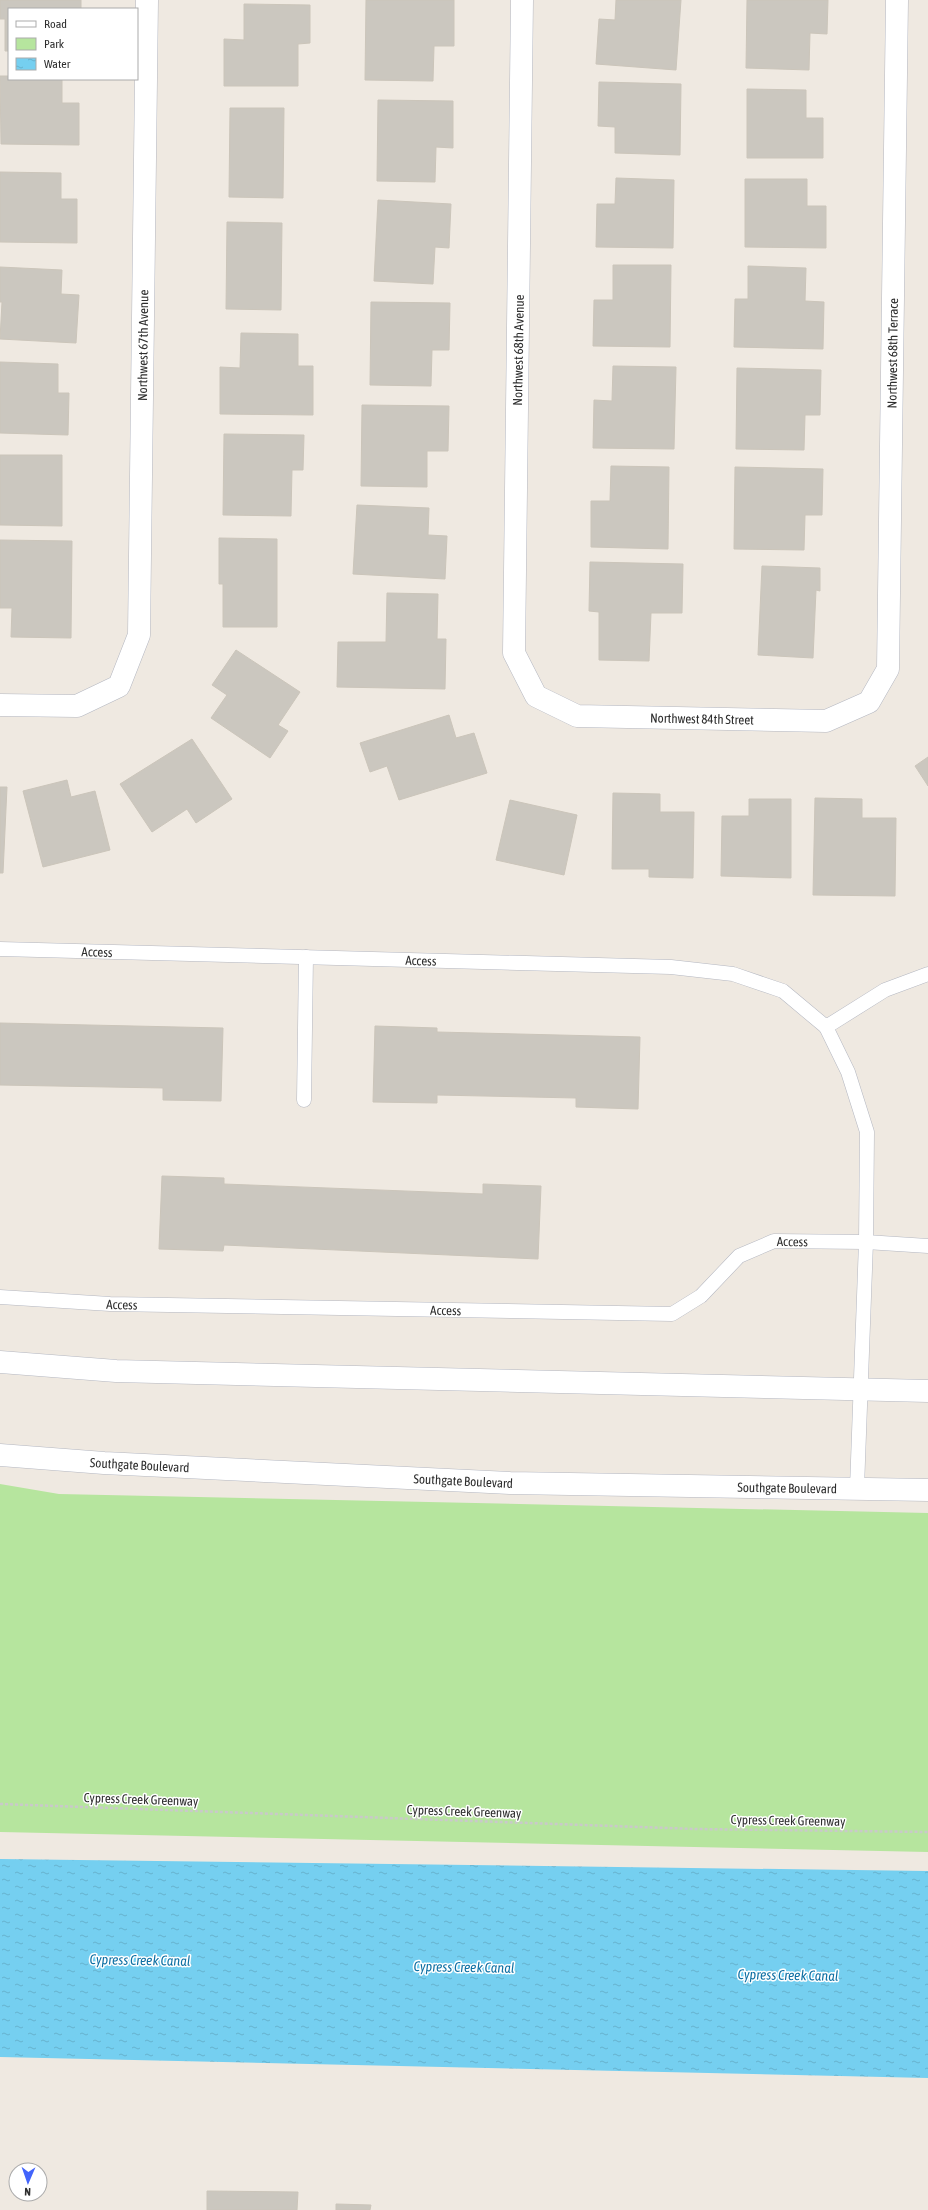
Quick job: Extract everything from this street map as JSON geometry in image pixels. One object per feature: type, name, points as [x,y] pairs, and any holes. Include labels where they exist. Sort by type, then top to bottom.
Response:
[{"type":"street","name":"Northwest 67th Avenue","points":[[0,705],[77,706],[119,686],[139,635],[147,0]]},
{"type":"street","name":"Northwest 68th Avenue","points":[[522,0],[514,653],[536,696]]},
{"type":"street","name":"Northwest 68th Terrace","points":[[869,702],[888,669],[897,0]]},
{"type":"street","name":"Northwest 84th Street","points":[[536,696],[577,716],[826,722],[869,702]]},
{"type":"street","points":[[0,1362],[116,1371],[928,1391]]},
{"type":"street","name":"Southgate Boulevard","points":[[0,1455],[104,1463],[510,1483],[928,1490]]},
{"type":"lane","name":"Access","points":[[0,949],[670,967],[733,974],[783,991],[826,1027],[848,1072],[867,1132],[866,1242],[857,1488]]},
{"type":"lane","points":[[304,1100],[306,957]]},
{"type":"lane","points":[[826,1027],[885,990],[928,974]]},
{"type":"lane","name":"Access","points":[[0,1297],[110,1304],[672,1314],[701,1296],[739,1256],[774,1241],[866,1242],[928,1246]]},
{"type":"path","name":"Cypress Creek Greenway","points":[[0,1804],[695,1829],[928,1832]]},
{"type":"green space","points":[[0,1484],[59,1494],[928,1513],[928,1852],[0,1832]]},
{"type":"water","name":"Cypress Creek Canal","points":[[0,1859],[928,1871],[928,2078],[0,2057]]},
{"type":"building","points":[[0,0],[81,0],[81,8],[8,8],[8,51],[5,51],[5,19],[0,19]]},
{"type":"building","points":[[366,0],[454,0],[454,46],[434,46],[433,81],[365,80]]},
{"type":"building","points":[[616,0],[681,0],[676,70],[596,64],[599,19],[615,20]]},
{"type":"building","points":[[747,0],[828,0],[827,34],[810,33],[809,70],[746,68]]},
{"type":"building","points":[[244,4],[310,5],[310,43],[298,44],[298,86],[224,86],[224,39],[244,40]]},
{"type":"building","points":[[0,76],[8,76],[8,80],[62,80],[62,103],[79,103],[79,145],[1,144]]},
{"type":"building","points":[[599,82],[681,84],[680,155],[615,153],[615,127],[598,126]]},
{"type":"building","points":[[747,89],[806,90],[806,118],[823,118],[823,158],[747,158]]},
{"type":"building","points":[[378,100],[453,101],[453,148],[436,147],[435,182],[377,181]]},
{"type":"building","points":[[230,108],[284,108],[283,198],[229,197]]},
{"type":"building","points":[[0,172],[61,173],[61,199],[77,199],[77,243],[0,242]]},
{"type":"building","points":[[616,178],[674,180],[673,248],[596,247],[597,204],[615,204]]},
{"type":"building","points":[[745,179],[807,179],[807,206],[826,206],[826,248],[745,247]]},
{"type":"building","points":[[378,200],[451,204],[449,248],[435,247],[433,284],[374,281]]},
{"type":"building","points":[[227,222],[282,223],[281,310],[226,309]]},
{"type":"building","points":[[613,265],[671,265],[670,347],[593,346],[594,300],[613,300]]},
{"type":"building","points":[[748,266],[806,268],[805,301],[824,302],[823,349],[734,347],[735,299],[748,299]]},
{"type":"building","points":[[0,267],[62,270],[61,294],[79,295],[76,343],[0,339],[2,302],[0,302]]},
{"type":"building","points":[[371,302],[450,303],[449,350],[432,350],[431,386],[370,385]]},
{"type":"building","points":[[241,333],[298,334],[298,366],[313,366],[313,415],[220,414],[220,367],[240,368]]},
{"type":"building","points":[[0,362],[58,364],[58,393],[69,393],[68,435],[0,433]]},
{"type":"building","points":[[613,366],[676,367],[674,449],[593,448],[594,400],[612,401]]},
{"type":"building","points":[[737,368],[821,370],[820,415],[805,415],[804,450],[736,449]]},
{"type":"building","points":[[362,405],[449,406],[448,451],[427,451],[427,487],[361,486]]},
{"type":"building","points":[[224,434],[304,435],[303,470],[292,470],[291,516],[223,515]]},
{"type":"building","points":[[0,455],[62,455],[62,526],[0,525]]},
{"type":"building","points":[[611,466],[669,467],[668,549],[591,547],[591,501],[610,501]]},
{"type":"building","points":[[735,467],[823,469],[822,515],[805,515],[804,550],[734,549]]},
{"type":"building","points":[[357,505],[429,508],[428,535],[447,536],[445,579],[353,574]]},
{"type":"building","points":[[219,538],[277,539],[277,627],[223,627],[223,584],[219,584]]},
{"type":"building","points":[[0,540],[72,541],[71,638],[11,637],[12,608],[0,608]]},
{"type":"building","points":[[590,562],[683,564],[682,613],[651,613],[649,661],[599,660],[599,612],[589,611]]},
{"type":"building","points":[[762,566],[820,568],[820,591],[816,590],[813,658],[758,655]]},
{"type":"building","points":[[387,593],[438,594],[437,639],[446,639],[445,689],[337,687],[338,642],[386,642]]},
{"type":"building","points":[[236,650],[300,692],[278,725],[288,731],[270,758],[211,718],[227,695],[212,685]]},
{"type":"building","points":[[449,715],[456,738],[474,733],[487,773],[399,800],[387,766],[370,772],[360,743]]},
{"type":"building","points":[[192,739],[232,799],[196,823],[187,809],[152,832],[120,784]]},
{"type":"building","points":[[928,757],[928,786],[915,766]]},
{"type":"building","points":[[67,780],[71,797],[95,791],[110,850],[43,867],[23,791]]},
{"type":"building","points":[[0,787],[7,787],[3,873],[0,873]]},
{"type":"building","points":[[613,793],[660,794],[660,812],[694,812],[693,878],[649,877],[649,869],[612,869]]},
{"type":"building","points":[[815,798],[862,799],[862,818],[896,818],[895,896],[813,895]]},
{"type":"building","points":[[749,799],[791,799],[791,878],[721,876],[722,816],[749,816]]},
{"type":"building","points":[[510,800],[577,815],[564,875],[496,860]]},
{"type":"building","points":[[0,1023],[223,1028],[221,1101],[163,1100],[163,1088],[0,1085]]},
{"type":"building","points":[[375,1026],[437,1028],[437,1032],[640,1037],[638,1109],[576,1107],[576,1098],[437,1095],[437,1103],[373,1102]]},
{"type":"building","points":[[162,1176],[224,1178],[224,1184],[483,1194],[483,1184],[541,1186],[538,1259],[224,1245],[223,1251],[159,1249]]},
{"type":"building","points":[[207,2191],[298,2192],[297,2210],[207,2210]]},
{"type":"building","points":[[336,2204],[371,2205],[370,2210],[336,2210]]}]
